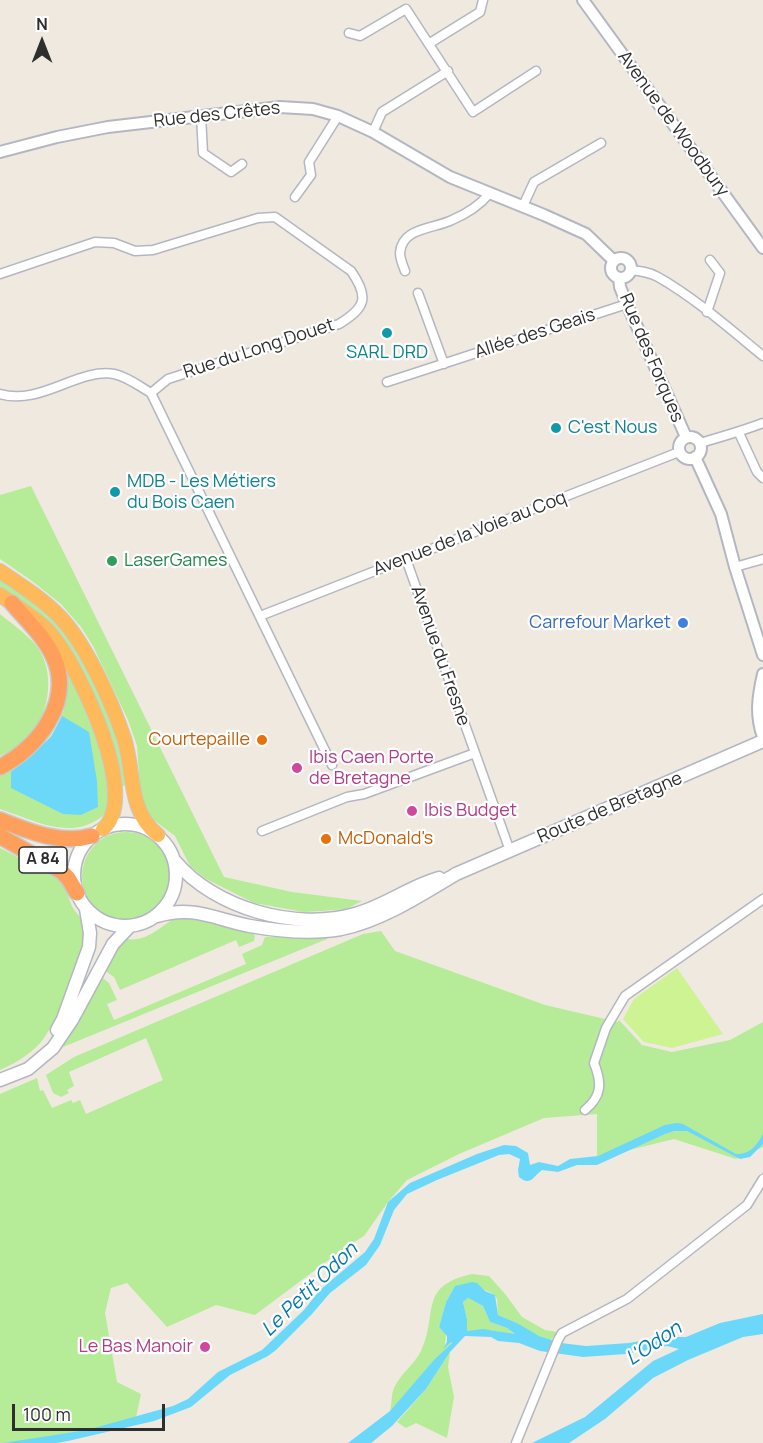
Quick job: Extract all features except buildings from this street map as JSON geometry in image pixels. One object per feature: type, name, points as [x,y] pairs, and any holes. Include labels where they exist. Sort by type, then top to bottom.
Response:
[{"type":"highway","points":[[0,571],[50,607],[76,637],[122,733],[138,811],[149,829],[158,835]]},
{"type":"highway","points":[[0,767],[33,743],[54,714],[59,675],[54,658],[44,641],[6,599]]},
{"type":"highway","points":[[6,599],[45,627],[60,646],[84,690],[104,740],[115,778],[116,805],[112,818],[98,833]]},
{"type":"highway","name":"A 84","points":[[0,820],[58,838],[84,838],[98,833]]},
{"type":"highway","name":"A 84","points":[[0,836],[61,871],[77,892]]},
{"type":"main road","name":"Route de Bretagne","points":[[157,916],[169,912],[187,911],[261,928],[309,931],[340,929],[404,904],[456,874],[763,739]]},
{"type":"main road","points":[[13,1075],[44,1048],[63,1019],[89,947],[90,933],[86,909],[77,892],[74,872],[85,844],[98,833],[125,824],[137,825],[158,835],[171,851],[177,873],[172,897],[166,907],[157,916],[129,927],[105,923],[86,909]]},
{"type":"main road","name":"Route de Bretagne","points":[[175,861],[199,885],[237,905],[268,914],[306,919],[326,919],[357,914],[436,878],[456,874]]},
{"type":"main road","points":[[0,1080],[35,1064],[64,1035],[112,944],[129,927]]},
{"type":"street","points":[[430,43],[480,12],[483,0]]},
{"type":"street","name":"Avenue de Woodbury","points":[[583,0],[763,248]]},
{"type":"street","points":[[349,33],[360,36],[406,9],[473,112],[536,71]]},
{"type":"street","points":[[372,132],[382,112],[448,71]]},
{"type":"street","name":"Rue des Crêtes","points":[[0,152],[57,136],[108,127],[280,107],[313,110],[338,116],[372,132],[450,177],[586,234],[614,261]]},
{"type":"street","points":[[201,116],[203,153],[231,172],[242,164]]},
{"type":"street","points":[[295,197],[310,175],[309,162],[338,116]]},
{"type":"street","points":[[523,206],[534,182],[601,143]]},
{"type":"street","points":[[405,271],[400,253],[405,239],[417,231],[450,221],[481,205],[489,194]]},
{"type":"street","name":"Rue du Long Douet","points":[[0,274],[95,242],[114,243],[135,251],[153,250],[258,218],[275,217],[351,271],[360,284],[362,301],[356,314],[339,324],[168,379],[151,393]]},
{"type":"street","points":[[620,258],[626,259],[630,264],[630,270],[627,275],[619,278],[611,271],[611,266],[620,258]]},
{"type":"street","points":[[707,312],[720,273],[710,260]]},
{"type":"street","points":[[630,270],[657,276],[763,356]]},
{"type":"street","name":"Rue des Forques","points":[[619,278],[627,304],[686,437]]},
{"type":"street","points":[[418,294],[444,364]]},
{"type":"street","name":"Allée des Geais","points":[[387,382],[627,304]]},
{"type":"street","points":[[0,394],[11,398],[27,396],[95,375],[111,374],[124,377],[151,393],[332,765]]},
{"type":"street","points":[[700,443],[732,432],[739,433],[763,423]]},
{"type":"street","points":[[739,433],[757,472],[763,478]]},
{"type":"street","points":[[686,437],[695,438],[700,443],[700,451],[695,457],[686,458],[679,452],[680,443],[686,437]]},
{"type":"street","name":"Avenue de la Voie au Coq","points":[[260,616],[679,452]]},
{"type":"street","points":[[695,457],[721,514],[735,567],[762,649]]},
{"type":"street","name":"Avenue du Fresne","points":[[406,559],[510,851]]},
{"type":"street","points":[[735,567],[763,559]]},
{"type":"street","points":[[763,674],[756,705],[763,739]]},
{"type":"street","points":[[760,686],[763,705]]},
{"type":"street","points":[[262,831],[347,797],[364,794],[475,753]]},
{"type":"street","points":[[585,1110],[594,1103],[600,1091],[600,1078],[594,1063],[606,1028],[625,996],[763,899]]},
{"type":"street","points":[[516,1443],[562,1333],[627,1299],[747,1205],[763,1179]]},
{"type":"green space","points":[[31,486],[224,877],[292,892],[362,901],[346,909],[304,912],[254,903],[206,879],[190,866],[175,836],[151,818],[140,790],[137,746],[128,720],[93,646],[81,627],[61,604],[0,559],[0,495]]},
{"type":"green space","points":[[0,579],[32,601],[54,620],[72,641],[83,659],[104,702],[112,725],[119,748],[125,786],[120,785],[78,664],[0,591]]},
{"type":"green space","points":[[0,614],[35,644],[41,653],[48,674],[48,686],[45,708],[36,728],[20,744],[0,756]]},
{"type":"green space","points":[[64,666],[97,731],[110,783],[108,812],[95,821],[69,828],[42,824],[0,809],[0,776],[33,755],[43,746],[58,724],[66,699]]},
{"type":"green space","points":[[126,832],[143,836],[157,845],[166,859],[170,876],[166,893],[157,907],[143,916],[126,920],[109,916],[95,907],[86,893],[82,876],[86,859],[95,845],[109,836]]},
{"type":"green space","points":[[0,848],[60,880],[73,908],[84,923],[85,933],[83,948],[71,984],[47,1033],[27,1055],[0,1070]]},
{"type":"green space","points":[[187,916],[253,932],[254,941],[239,947],[236,940],[120,990],[114,977],[104,970],[115,948],[126,939],[146,937],[173,919]]},
{"type":"green space","points":[[381,931],[395,951],[545,1005],[618,1022],[619,1020],[642,1045],[672,1052],[730,1040],[763,1022],[763,1147],[736,1159],[674,1139],[597,1158],[597,1114],[544,1118],[459,1154],[407,1180],[364,1236],[255,1315],[216,1305],[167,1327],[127,1283],[111,1288],[105,1313],[117,1382],[141,1394],[135,1422],[39,1443],[0,1443],[0,1094],[37,1078],[40,1091],[43,1090],[52,1108],[71,1100],[73,1103],[80,1100],[86,1114],[163,1080],[146,1038],[69,1072],[74,1086],[67,1090],[69,1093],[61,1097],[53,1093],[46,1075],[74,1057],[363,934]]},
{"type":"green space","points":[[265,937],[327,937],[327,939],[63,1047],[59,1045],[100,978],[109,983],[117,1000],[107,1004],[114,1020],[246,964],[242,954],[262,945]]},
{"type":"green space","points":[[677,968],[723,1034],[672,1048],[644,1042],[623,1019],[634,999]]},
{"type":"green space","points":[[472,1274],[489,1276],[522,1317],[545,1330],[557,1332],[551,1340],[533,1334],[517,1323],[498,1315],[497,1299],[491,1292],[455,1286],[446,1302],[439,1327],[446,1334],[445,1346],[451,1341],[452,1343],[390,1411],[394,1388],[421,1351],[436,1294],[443,1286],[455,1279]]},
{"type":"green space","points":[[468,1298],[483,1306],[490,1322],[507,1328],[516,1335],[490,1330],[467,1332],[463,1302]]},
{"type":"green space","points":[[450,1352],[448,1367],[454,1397],[447,1438],[416,1423],[406,1428],[397,1422],[426,1389]]},
{"type":"water","points":[[62,716],[89,732],[97,781],[98,807],[81,815],[63,814],[11,788],[11,772],[51,737]]},
{"type":"water","points":[[683,1124],[736,1154],[746,1153],[763,1134],[763,1144],[750,1157],[740,1159],[687,1131],[674,1131],[597,1165],[577,1165],[558,1172],[542,1170],[529,1181],[519,1177],[520,1159],[509,1154],[499,1155],[407,1194],[394,1210],[380,1245],[366,1265],[330,1293],[276,1350],[230,1375],[191,1407],[154,1421],[68,1441],[3,1443],[87,1430],[173,1406],[188,1399],[218,1372],[262,1350],[304,1310],[320,1290],[365,1252],[374,1239],[388,1202],[410,1183],[504,1145],[516,1146],[528,1153],[530,1165],[539,1162],[558,1166],[570,1159],[598,1156],[665,1125]]},
{"type":"water","name":"L'Odon","points":[[477,1283],[485,1291],[495,1295],[498,1315],[539,1336],[561,1343],[586,1346],[629,1343],[662,1337],[686,1337],[720,1323],[763,1314],[763,1334],[743,1337],[688,1360],[653,1378],[605,1419],[569,1443],[532,1443],[585,1417],[653,1361],[679,1349],[667,1346],[626,1354],[583,1357],[540,1351],[519,1343],[498,1341],[491,1337],[465,1336],[450,1352],[426,1389],[392,1426],[371,1443],[348,1443],[390,1411],[434,1360],[452,1343],[443,1349],[447,1336],[439,1327],[446,1302],[455,1286]],"holes":[[[468,1298],[483,1306],[490,1322],[507,1328],[515,1334],[483,1329],[467,1331],[463,1302]]]},
{"type":"place","name":"SARL DRD","points":[[387,333]]},
{"type":"place","name":"C'est Nous","points":[[556,428]]},
{"type":"place","name":"MDB - Les Métiers du Bois Caen","points":[[115,492]]},
{"type":"place","name":"LaserGames","points":[[112,561]]},
{"type":"place","name":"Carrefour Market","points":[[683,623]]},
{"type":"place","name":"Courtepaille","points":[[262,740]]},
{"type":"place","name":"Ibis Caen Porte de Bretagne","points":[[297,768]]},
{"type":"place","name":"Ibis Budget","points":[[412,811]]},
{"type":"place","name":"McDonald's","points":[[326,839]]},
{"type":"place","name":"Le Bas Manoir","points":[[205,1347]]},
{"type":"water label","name":"Le Petit Odon","points":[[310,1290]]}]
